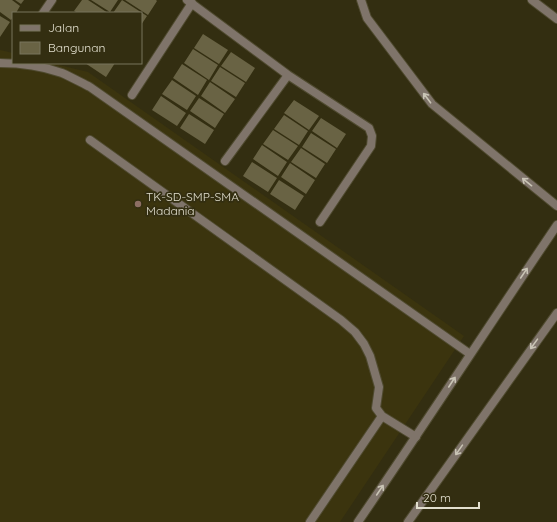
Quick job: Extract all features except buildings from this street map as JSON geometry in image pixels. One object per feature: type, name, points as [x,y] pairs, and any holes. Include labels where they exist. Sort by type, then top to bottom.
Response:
[{"type":"street","points":[[44,12],[52,0]]},
{"type":"street","points":[[361,0],[367,18],[432,104],[557,206]]},
{"type":"street","points":[[532,0],[557,19]]},
{"type":"street","points":[[132,95],[190,2],[288,75],[369,128],[372,136],[371,146],[320,222]]},
{"type":"street","points":[[0,63],[12,63]]},
{"type":"street","points":[[20,64],[36,66],[61,73],[90,87],[470,354]]},
{"type":"street","points":[[225,161],[288,75]]},
{"type":"street","points":[[90,140],[341,320],[364,344],[370,356],[380,387],[376,408],[382,416],[416,437]]},
{"type":"street","points":[[358,522],[557,224]]},
{"type":"street","points":[[408,522],[557,312]]},
{"type":"street","points":[[310,522],[382,416]]},
{"type":"shaded area","name":"TK-SD-SMP-SMA Madania","points":[[0,50],[12,53],[12,64],[55,64],[88,72],[464,336],[340,522],[0,522]]},
{"type":"place","name":"TK-SD-SMP-SMA Madania","points":[[138,204]]}]
